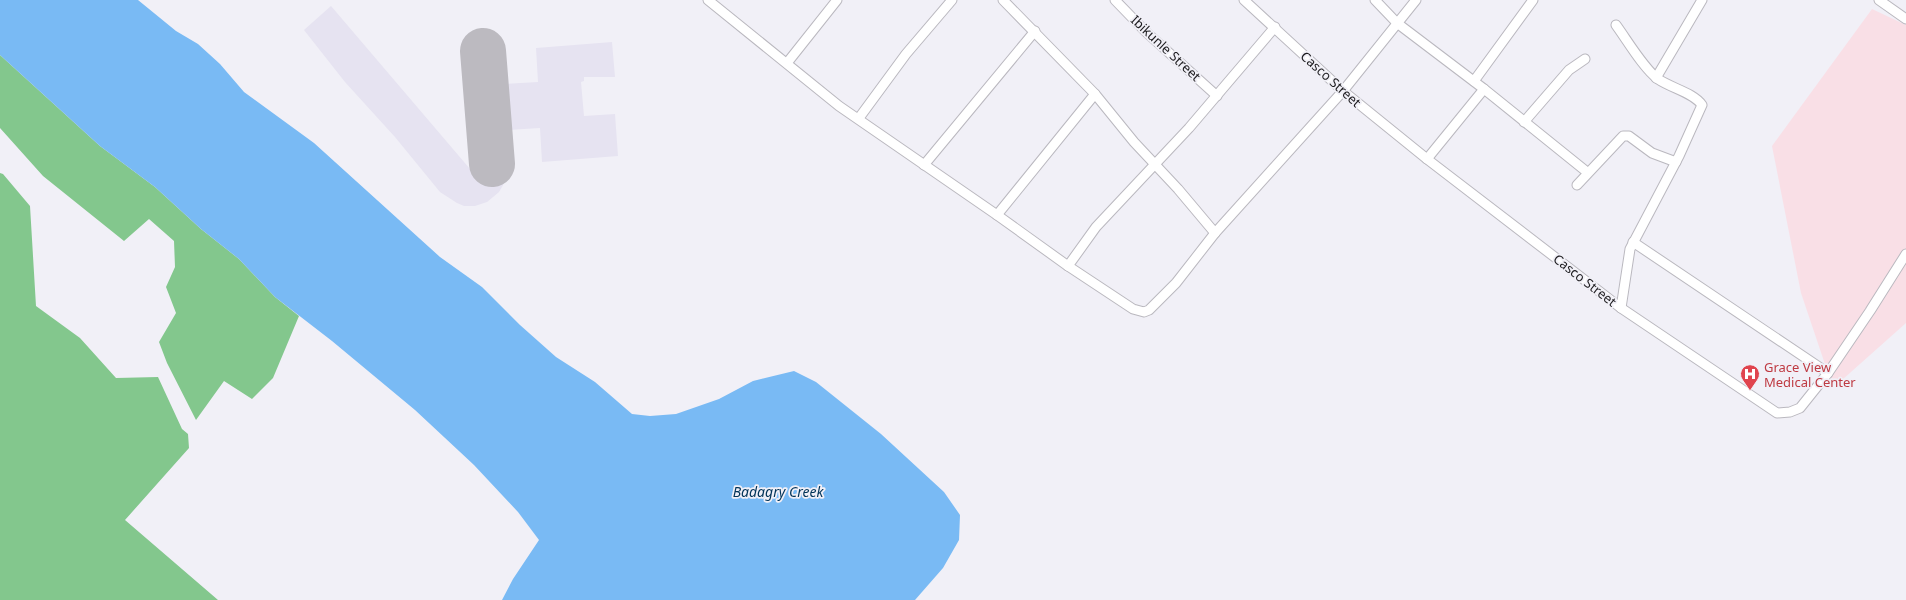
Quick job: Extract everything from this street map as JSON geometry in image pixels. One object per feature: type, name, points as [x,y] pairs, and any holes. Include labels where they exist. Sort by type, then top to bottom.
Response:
[{"type":"street","points":[[708,0],[839,106],[1133,310],[1144,312],[1149,310],[1176,284],[1215,233],[1343,91],[1416,0]]},
{"type":"street","points":[[787,63],[837,0]]},
{"type":"street","points":[[858,118],[906,54],[952,0]]},
{"type":"street","points":[[1003,0],[1095,94],[1134,142],[1178,189],[1215,233]]},
{"type":"street","name":"Ibikunle Street","points":[[1115,0],[1146,32],[1217,96]]},
{"type":"street","name":"Casco Street","points":[[1244,0],[1343,91],[1426,159],[1621,308],[1776,413],[1790,412],[1800,408],[1828,373],[1905,256]]},
{"type":"street","points":[[1375,0],[1397,22],[1474,81],[1587,172]]},
{"type":"street","points":[[1474,81],[1533,0]]},
{"type":"street","points":[[1656,78],[1702,0]]},
{"type":"street","points":[[1879,0],[1906,19]]},
{"type":"street","points":[[1616,25],[1656,78],[1670,87],[1699,99],[1702,104],[1693,129],[1630,249],[1621,308]]},
{"type":"street","points":[[1068,266],[1096,227],[1155,165],[1217,96],[1275,27]]},
{"type":"street","points":[[924,165],[1035,31]]},
{"type":"street","points":[[1524,122],[1569,70],[1585,59]]},
{"type":"street","points":[[1426,159],[1484,89]]},
{"type":"street","points":[[997,215],[1095,94]]},
{"type":"street","points":[[1577,185],[1587,172],[1623,136],[1628,136],[1652,153],[1676,162]]},
{"type":"street","points":[[1633,242],[1828,373]]},
{"type":"shaded area","points":[[331,6],[470,169],[506,167],[506,180],[499,192],[487,202],[475,206],[464,206],[440,192],[395,137],[345,82],[304,30]]},
{"type":"shaded area","points":[[1872,9],[1906,25],[1906,323],[1833,388],[1801,293],[1772,146]]},
{"type":"shaded area","points":[[612,42],[615,77],[584,77],[584,81],[581,82],[584,116],[615,114],[618,156],[542,162],[540,128],[506,130],[508,163],[474,165],[466,53],[502,50],[504,84],[538,82],[536,48]]},
{"type":"green space","points":[[0,55],[100,146],[155,187],[201,229],[239,259],[275,297],[299,316],[273,378],[252,399],[224,381],[196,420],[167,363],[159,342],[176,313],[166,287],[175,267],[174,241],[149,219],[124,241],[43,176],[0,128]]},
{"type":"green space","points":[[0,173],[3,174],[30,206],[36,306],[80,338],[116,378],[158,377],[182,429],[188,434],[189,448],[125,520],[218,600],[0,600]]},
{"type":"water","name":"Badagry Creek","points":[[0,0],[138,0],[176,31],[198,44],[220,64],[244,92],[314,143],[440,257],[482,287],[520,325],[556,357],[595,382],[632,414],[650,416],[676,414],[719,399],[753,381],[794,371],[816,382],[881,434],[944,492],[960,515],[959,540],[943,568],[915,600],[502,600],[513,579],[539,540],[518,512],[474,465],[415,410],[332,341],[275,297],[239,259],[201,229],[155,187],[100,146],[0,55]]},
{"type":"runway","points":[[483,51],[492,164]]},
{"type":"place","name":"Grace View Medical Center","points":[[1750,391]]}]
